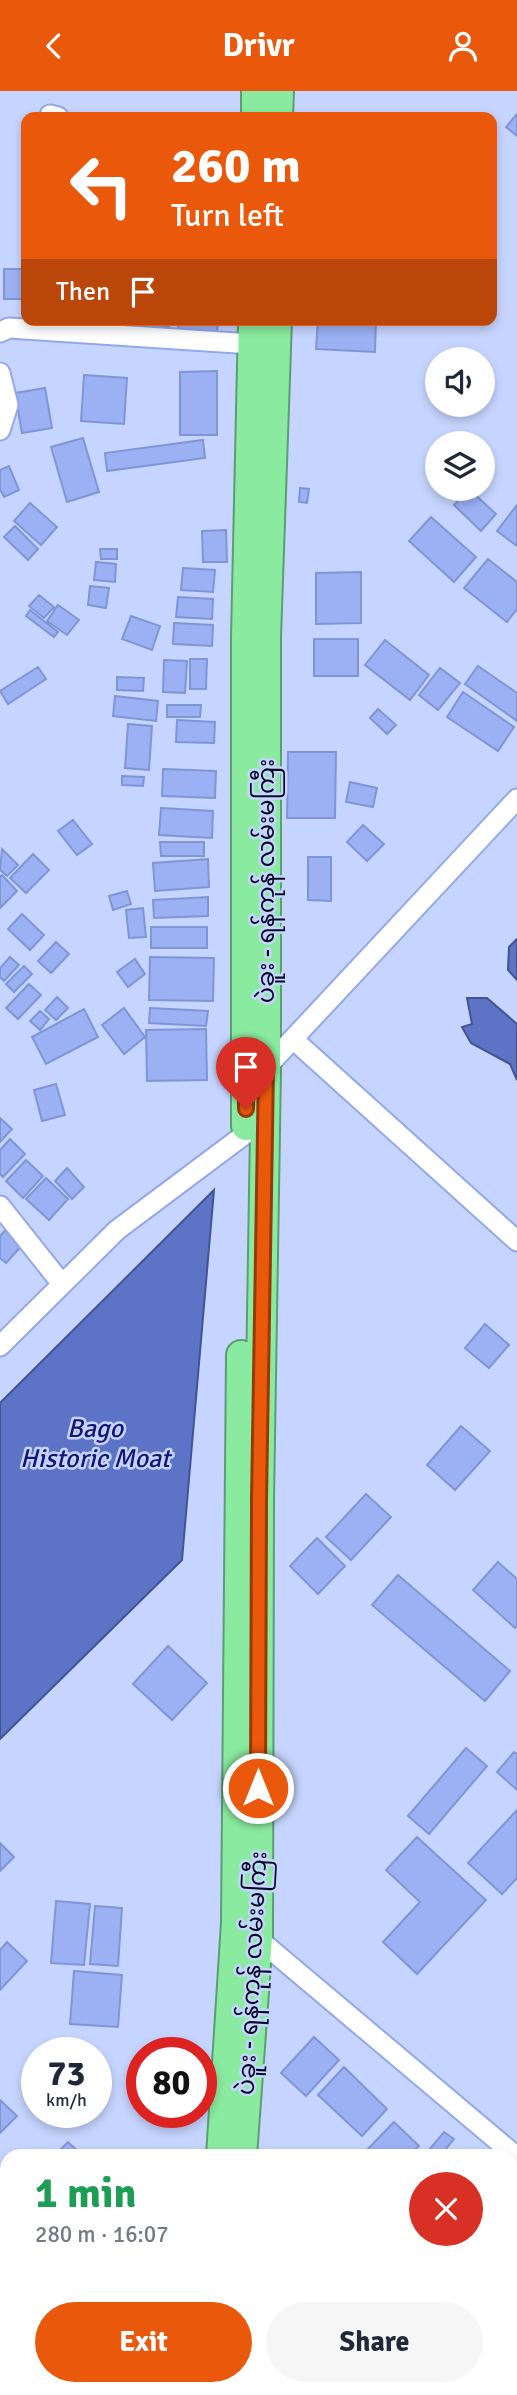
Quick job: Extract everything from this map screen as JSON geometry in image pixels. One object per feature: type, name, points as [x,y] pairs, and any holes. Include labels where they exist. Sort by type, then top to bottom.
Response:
[{"type":"highway","points":[[256,91],[256,112]]},
{"type":"highway","points":[[278,112],[279,91]]},
{"type":"highway","name":"ပဲခူး - ရန်ကုန် လမ်းမကြီး","points":[[242,2149],[259,1513],[255,1127],[266,637],[277,326]]},
{"type":"highway","name":"ပဲခူး - ရန်ကုန် လမ်းမကြီး","points":[[253,332],[246,637],[256,1076]]},
{"type":"highway","name":"ပဲခူး - ရန်ကုန် လမ်းမကြီး","points":[[221,2149],[247,1930]]},
{"type":"street","points":[[0,332],[9,328],[253,332]]},
{"type":"street","points":[[0,373],[8,405],[0,430]]},
{"type":"street","points":[[256,1076],[294,1040],[517,799]]},
{"type":"street","points":[[294,1040],[517,1241]]},
{"type":"street","points":[[0,1346],[117,1230],[255,1127]]},
{"type":"street","points":[[0,1206],[62,1284]]},
{"type":"street","points":[[247,1930],[506,2149]]},
{"type":"water","points":[[517,939],[517,980],[508,970],[509,947]]},
{"type":"water","points":[[467,998],[487,998],[517,1024],[517,1080],[510,1064],[471,1043],[462,1027],[472,1024]]},
{"type":"water","name":"Bago Historic Moat","points":[[214,1190],[182,1560],[0,1739],[0,1403]]},
{"type":"building","points":[[517,114],[517,136],[506,127]]},
{"type":"building","points":[[4,269],[21,269],[21,299],[4,299]]},
{"type":"building","points":[[178,326],[218,326],[217,333],[178,330]]},
{"type":"building","points":[[318,326],[376,326],[375,352],[316,349]]},
{"type":"building","points":[[217,371],[217,435],[180,435],[180,372]]},
{"type":"building","points":[[84,375],[127,378],[124,424],[81,421]]},
{"type":"building","points":[[45,388],[52,428],[22,433],[15,393]]},
{"type":"building","points":[[83,438],[99,492],[67,502],[51,447]]},
{"type":"building","points":[[203,440],[205,458],[107,471],[105,453]]},
{"type":"building","points":[[9,466],[19,490],[4,497],[0,489],[0,470]]},
{"type":"building","points":[[300,488],[309,489],[307,503],[299,502]]},
{"type":"building","points":[[458,501],[482,501],[496,514],[481,531],[454,505]]},
{"type":"building","points":[[30,503],[57,527],[41,545],[14,521]]},
{"type":"building","points":[[517,505],[517,546],[497,531]]},
{"type":"building","points":[[431,517],[476,557],[454,582],[409,541]]},
{"type":"building","points":[[15,526],[38,549],[28,560],[4,537]]},
{"type":"building","points":[[226,530],[227,562],[203,562],[202,531]]},
{"type":"building","points":[[100,549],[117,549],[117,559],[101,559]]},
{"type":"building","points":[[488,559],[517,582],[517,609],[507,622],[464,588]]},
{"type":"building","points":[[96,562],[116,564],[115,582],[94,580]]},
{"type":"building","points":[[183,568],[215,570],[213,592],[181,590]]},
{"type":"building","points":[[361,572],[361,623],[316,624],[316,573]]},
{"type":"building","points":[[90,586],[109,588],[106,608],[88,605]]},
{"type":"building","points":[[39,595],[54,607],[44,618],[29,606]]},
{"type":"building","points":[[178,597],[213,599],[212,619],[176,617]]},
{"type":"building","points":[[58,605],[79,620],[67,635],[47,621]]},
{"type":"building","points":[[30,610],[58,632],[54,637],[26,616]]},
{"type":"building","points":[[131,616],[160,626],[152,650],[122,639]]},
{"type":"building","points":[[174,623],[213,625],[212,646],[173,644]]},
{"type":"building","points":[[314,639],[358,639],[358,676],[314,676]]},
{"type":"building","points":[[385,640],[429,675],[410,700],[365,665]]},
{"type":"building","points":[[190,659],[207,659],[206,689],[190,689]]},
{"type":"building","points":[[164,660],[187,661],[185,693],[163,692]]},
{"type":"building","points":[[478,666],[517,693],[517,721],[465,684]]},
{"type":"building","points":[[38,667],[46,679],[8,704],[0,691]]},
{"type":"building","points":[[440,668],[460,683],[438,710],[419,695]]},
{"type":"building","points":[[117,677],[144,678],[143,691],[117,690]]},
{"type":"building","points":[[463,692],[514,727],[498,751],[447,717]]},
{"type":"building","points":[[115,696],[158,701],[156,721],[113,716]]},
{"type":"building","points":[[167,705],[201,705],[200,717],[167,717]]},
{"type":"building","points":[[378,709],[396,725],[387,734],[370,718]]},
{"type":"building","points":[[177,720],[215,722],[214,743],[176,742]]},
{"type":"building","points":[[128,724],[152,726],[149,770],[125,768]]},
{"type":"building","points":[[288,752],[336,752],[335,818],[287,818]]},
{"type":"building","points":[[163,769],[216,771],[215,798],[162,796]]},
{"type":"building","points":[[122,776],[144,777],[143,786],[122,785]]},
{"type":"building","points":[[350,782],[377,788],[373,807],[346,802]]},
{"type":"building","points":[[161,808],[213,811],[212,838],[159,835]]},
{"type":"building","points":[[73,820],[92,844],[77,855],[58,831]]},
{"type":"building","points":[[363,825],[384,844],[367,861],[347,842]]},
{"type":"building","points":[[160,842],[204,842],[204,856],[161,856]]},
{"type":"building","points":[[2,849],[18,865],[7,876],[0,870]]},
{"type":"building","points":[[33,854],[49,870],[26,893],[10,878]]},
{"type":"building","points":[[308,857],[331,857],[331,901],[308,900]]},
{"type":"building","points":[[208,859],[209,887],[155,891],[153,863]]},
{"type":"building","points":[[2,875],[17,891],[0,908],[0,877]]},
{"type":"building","points":[[127,891],[131,904],[113,910],[109,896]]},
{"type":"building","points":[[208,897],[208,916],[154,918],[153,900]]},
{"type":"building","points":[[143,908],[146,937],[129,938],[126,910]]},
{"type":"building","points":[[22,914],[44,935],[30,950],[8,929]]},
{"type":"building","points":[[151,927],[207,927],[207,948],[151,948]]},
{"type":"building","points":[[56,942],[69,954],[51,973],[38,961]]},
{"type":"building","points":[[10,957],[19,965],[4,981],[0,977],[0,968]]},
{"type":"building","points":[[150,957],[214,958],[213,1001],[149,1000]]},
{"type":"building","points":[[135,959],[145,974],[128,987],[117,972]]},
{"type":"building","points":[[24,966],[32,974],[14,992],[6,984]]},
{"type":"building","points":[[29,984],[41,995],[18,1019],[6,1008]]},
{"type":"building","points":[[57,997],[68,1008],[56,1020],[45,1010]]},
{"type":"building","points":[[124,1008],[145,1037],[124,1054],[102,1025]]},
{"type":"building","points":[[150,1008],[208,1011],[206,1026],[149,1023]]},
{"type":"building","points":[[84,1009],[98,1037],[46,1064],[32,1037]]},
{"type":"building","points":[[40,1011],[49,1019],[40,1030],[30,1021]]},
{"type":"building","points":[[206,1029],[207,1080],[147,1081],[146,1030]]},
{"type":"building","points":[[56,1084],[65,1115],[42,1121],[34,1090]]},
{"type":"building","points":[[0,1118],[12,1129],[0,1142]]},
{"type":"building","points":[[10,1139],[25,1154],[3,1177],[0,1174],[0,1150]]},
{"type":"building","points":[[26,1160],[43,1176],[23,1198],[6,1181]]},
{"type":"building","points":[[67,1168],[84,1187],[72,1199],[55,1181]]},
{"type":"building","points":[[46,1178],[68,1199],[49,1220],[26,1199]]},
{"type":"building","points":[[9,1226],[26,1241],[6,1263],[0,1258],[0,1236]]},
{"type":"building","points":[[485,1324],[509,1345],[489,1368],[465,1348]]},
{"type":"building","points":[[461,1426],[490,1451],[455,1490],[427,1465]]},
{"type":"building","points":[[366,1494],[391,1517],[351,1560],[326,1537]]},
{"type":"building","points":[[317,1538],[345,1566],[318,1594],[290,1566]]},
{"type":"building","points":[[498,1562],[517,1579],[515,1628],[473,1590]]},
{"type":"building","points":[[398,1575],[510,1671],[485,1701],[372,1605]]},
{"type":"building","points":[[168,1646],[207,1683],[172,1720],[133,1684]]},
{"type":"building","points":[[466,1748],[487,1766],[429,1834],[408,1816]]},
{"type":"building","points":[[514,1752],[517,1754],[517,1790],[497,1772]]},
{"type":"building","points":[[517,1810],[517,1878],[502,1894],[468,1863]]},
{"type":"building","points":[[417,1837],[486,1900],[417,1974],[383,1942],[420,1902],[386,1870]]},
{"type":"building","points":[[0,1843],[14,1857],[0,1871]]},
{"type":"building","points":[[56,1901],[90,1904],[84,1965],[51,1963]]},
{"type":"building","points":[[95,1906],[122,1908],[118,1966],[90,1964]]},
{"type":"building","points":[[7,1942],[27,1961],[0,1990],[0,1950]]},
{"type":"building","points":[[74,1971],[122,1975],[118,2027],[70,2024]]},
{"type":"building","points":[[314,2037],[339,2060],[306,2096],[281,2073]]},
{"type":"building","points":[[344,2067],[387,2109],[362,2136],[318,2095]]},
{"type":"building","points":[[0,2100],[17,2116],[0,2133]]},
{"type":"building","points":[[394,2122],[419,2146],[416,2149],[368,2149]]},
{"type":"building","points":[[444,2132],[454,2139],[446,2149],[430,2149]]},
{"type":"building","points":[[68,2142],[76,2149],[61,2149]]},
{"type":"route","points":[[246,1109],[246,1083],[266,1069],[259,1500],[258,1788]]}]
